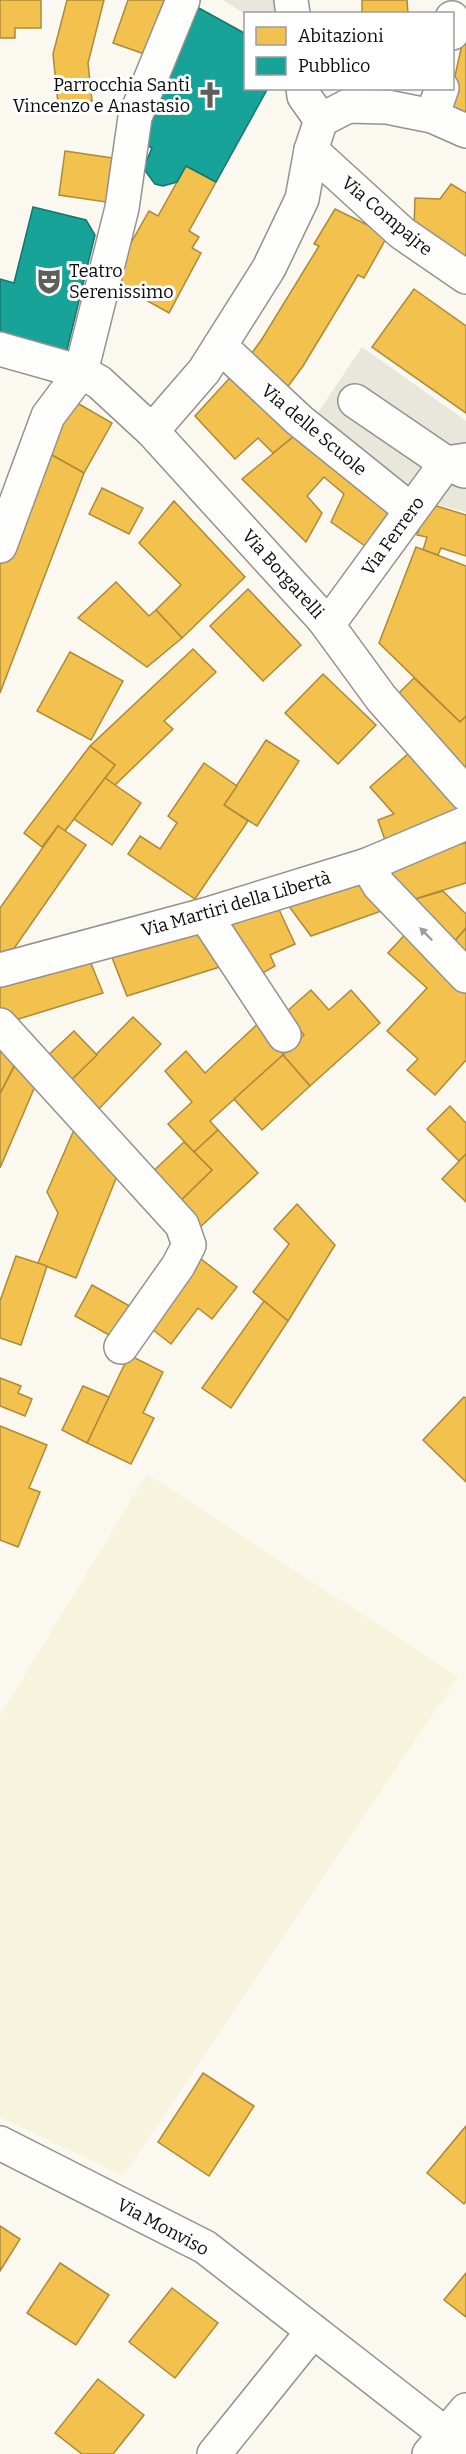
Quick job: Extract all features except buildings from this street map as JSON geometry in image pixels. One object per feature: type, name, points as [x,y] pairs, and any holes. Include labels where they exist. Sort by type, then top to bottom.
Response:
[{"type":"street","points":[[0,546],[48,416],[81,372],[122,208],[135,117],[183,0]]},
{"type":"street","points":[[303,90],[304,96],[321,120]]},
{"type":"street","points":[[152,431],[204,371],[269,268],[302,199],[310,150],[321,120],[348,106],[387,107],[437,102],[466,132]]},
{"type":"street","name":"Via Compajre","points":[[310,150],[402,233],[466,277]]},
{"type":"street","name":"Via delle Scuole","points":[[220,346],[299,420],[411,510]]},
{"type":"street","name":"Via Borgarelli","points":[[0,349],[81,372],[99,382],[152,431],[324,620],[381,698],[466,794]]},
{"type":"street","points":[[355,401],[459,465]]},
{"type":"street","name":"Via Ferrero","points":[[324,620],[335,615],[411,510],[459,465]]},
{"type":"street","name":"Via Martiri della Libertà","points":[[0,970],[205,915],[367,865],[466,823]]},
{"type":"street","points":[[367,865],[379,885],[466,976]]},
{"type":"street","points":[[205,915],[284,1035]]},
{"type":"street","points":[[0,1025],[182,1225],[189,1245],[178,1266],[121,1347]]},
{"type":"street","name":"Via Monviso","points":[[0,2143],[205,2247],[452,2437]]},
{"type":"street","points":[[214,2454],[313,2331]]},
{"type":"shaded area","points":[[223,0],[304,0],[302,12],[244,13]]},
{"type":"shaded area","points":[[362,347],[466,421],[466,512],[419,500],[305,432]]},
{"type":"shaded area","points":[[147,1474],[458,1677],[123,2176],[0,2117],[0,1716]]},
{"type":"place","name":"Parrocchia Santi Vincenzo e Anastasio","points":[[210,95]]},
{"type":"place","name":"Teatro Serenissimo","points":[[49,281]]}]
